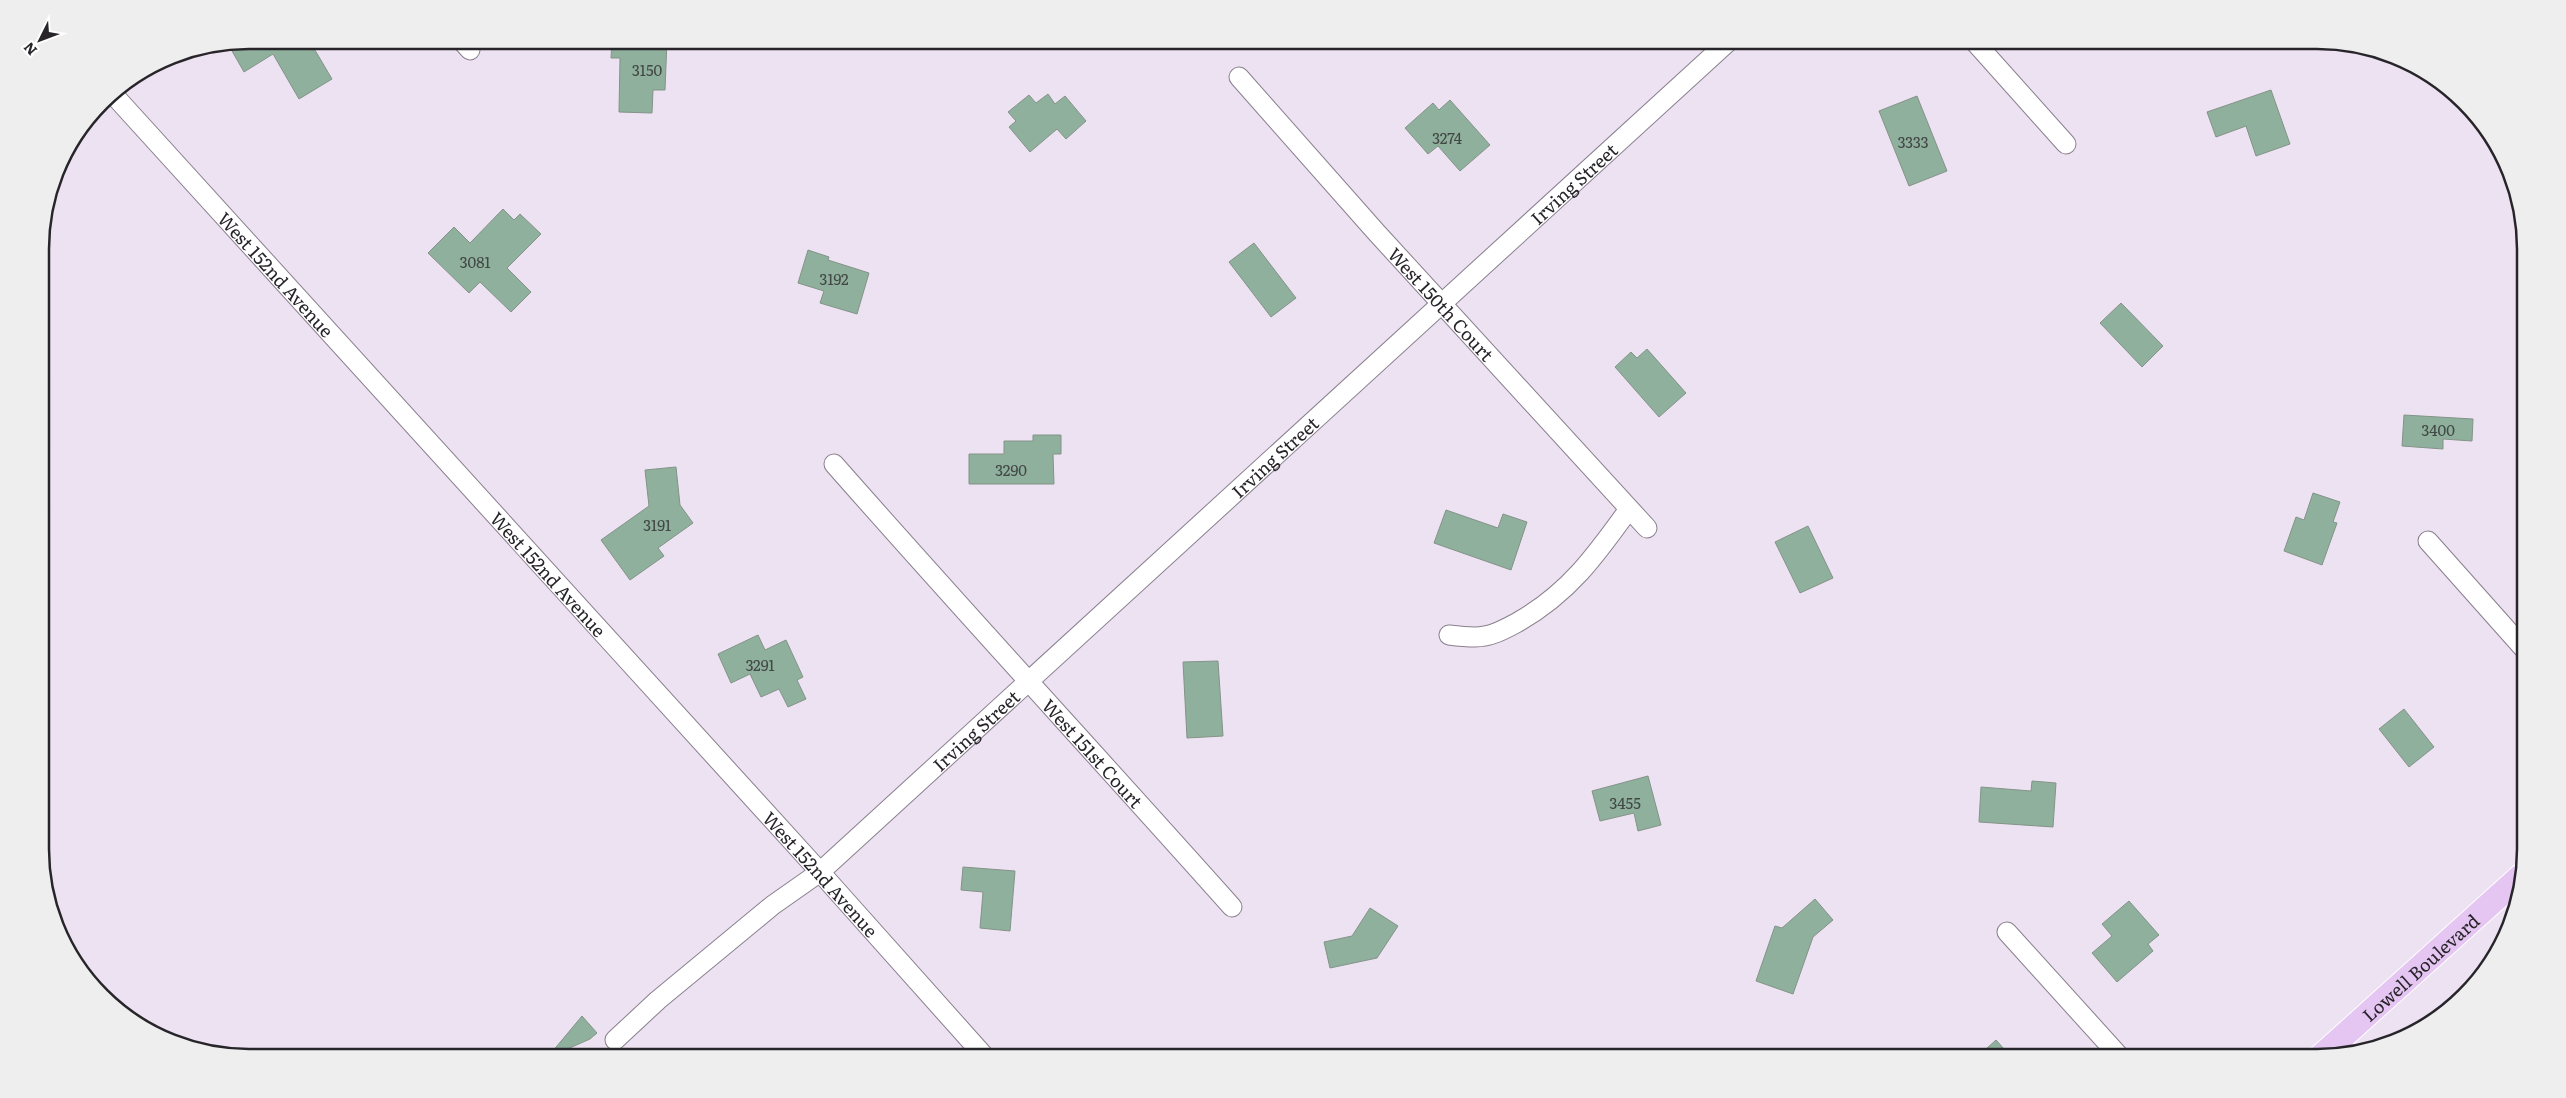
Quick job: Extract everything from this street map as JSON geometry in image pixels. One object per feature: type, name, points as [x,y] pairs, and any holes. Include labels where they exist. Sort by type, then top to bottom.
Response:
[{"type":"main road","name":"Lowell Boulevard","points":[[2329,1049],[2514,882]]},
{"type":"street","name":"Irving Street","points":[[615,1040],[658,1000],[783,896],[820,872],[1720,49]]},
{"type":"street","points":[[1982,49],[2066,144]]},
{"type":"street","name":"West 150th Court","points":[[1239,77],[1647,528]]},
{"type":"street","name":"West 152nd Avenue","points":[[117,98],[820,872],[978,1049]]},
{"type":"street","name":"West 151st Court","points":[[834,464],[959,606],[1029,681],[1232,908]]},
{"type":"street","points":[[1449,635],[1476,637],[1499,632],[1526,617],[1561,593],[1590,563],[1629,509]]},
{"type":"street","points":[[2428,541],[2517,640]]},
{"type":"street","points":[[2007,932],[2113,1049]]},
{"type":"building","points":[[231,49],[314,49],[332,79],[299,99],[273,54],[244,72]]},
{"type":"building","points":[[612,49],[667,49],[665,90],[653,90],[652,113],[619,112],[620,58],[611,58]]},
{"type":"building","points":[[2271,90],[2290,144],[2256,156],[2246,126],[2216,137],[2207,112]]},
{"type":"building","points":[[1048,94],[1055,104],[1065,96],[1086,121],[1066,139],[1057,129],[1030,152],[1009,127],[1016,121],[1008,112],[1029,95],[1036,103]]},
{"type":"building","points":[[1917,96],[1947,171],[1909,186],[1879,111]]},
{"type":"building","points":[[1450,100],[1490,145],[1460,171],[1438,146],[1428,154],[1405,128],[1433,103],[1439,110]]},
{"type":"building","points":[[503,209],[514,220],[520,214],[541,234],[507,268],[531,292],[511,312],[480,282],[469,293],[428,253],[454,227],[470,243]]},
{"type":"building","points":[[1254,243],[1296,298],[1271,317],[1229,262]]},
{"type":"building","points":[[808,250],[829,257],[828,260],[869,273],[857,314],[820,303],[824,291],[798,283]]},
{"type":"building","points":[[2121,303],[2163,346],[2142,367],[2100,323]]},
{"type":"building","points":[[1647,349],[1686,393],[1659,417],[1615,367],[1631,352],[1637,358]]},
{"type":"building","points":[[2404,415],[2473,419],[2472,441],[2443,439],[2443,449],[2402,446]]},
{"type":"building","points":[[1033,435],[1061,435],[1061,454],[1053,454],[1054,484],[969,484],[969,454],[1004,454],[1004,441],[1033,441]]},
{"type":"building","points":[[676,467],[680,505],[693,523],[658,548],[664,556],[630,580],[601,540],[649,506],[645,470]]},
{"type":"building","points":[[2313,493],[2340,502],[2333,522],[2337,523],[2322,565],[2284,551],[2296,517],[2304,520]]},
{"type":"building","points":[[1446,510],[1498,528],[1503,514],[1527,522],[1511,570],[1434,543]]},
{"type":"building","points":[[1808,526],[1833,578],[1800,593],[1775,542]]},
{"type":"building","points":[[758,635],[765,650],[786,640],[803,677],[797,680],[806,699],[788,707],[779,689],[761,697],[750,674],[731,683],[718,654]]},
{"type":"building","points":[[1218,661],[1223,736],[1187,738],[1183,662]]},
{"type":"building","points":[[2404,709],[2434,747],[2409,767],[2379,729]]},
{"type":"building","points":[[1648,776],[1661,825],[1638,831],[1634,813],[1600,821],[1592,791]]},
{"type":"building","points":[[2032,781],[2056,783],[2053,827],[1979,822],[1981,787],[2031,791]]},
{"type":"building","points":[[963,867],[1015,871],[1010,931],[980,928],[983,892],[961,890]]},
{"type":"building","points":[[1815,899],[1833,920],[1813,937],[1793,994],[1756,981],[1775,926],[1782,928]]},
{"type":"building","points":[[2129,901],[2159,935],[2148,944],[2153,951],[2117,982],[2092,953],[2112,936],[2102,924]]},
{"type":"building","points":[[1370,908],[1398,926],[1377,958],[1330,968],[1324,942],[1352,936]]},
{"type":"building","points":[[582,1016],[597,1033],[590,1039],[567,1049],[554,1049]]},
{"type":"building","points":[[1996,1040],[2004,1049],[1986,1049]]}]
